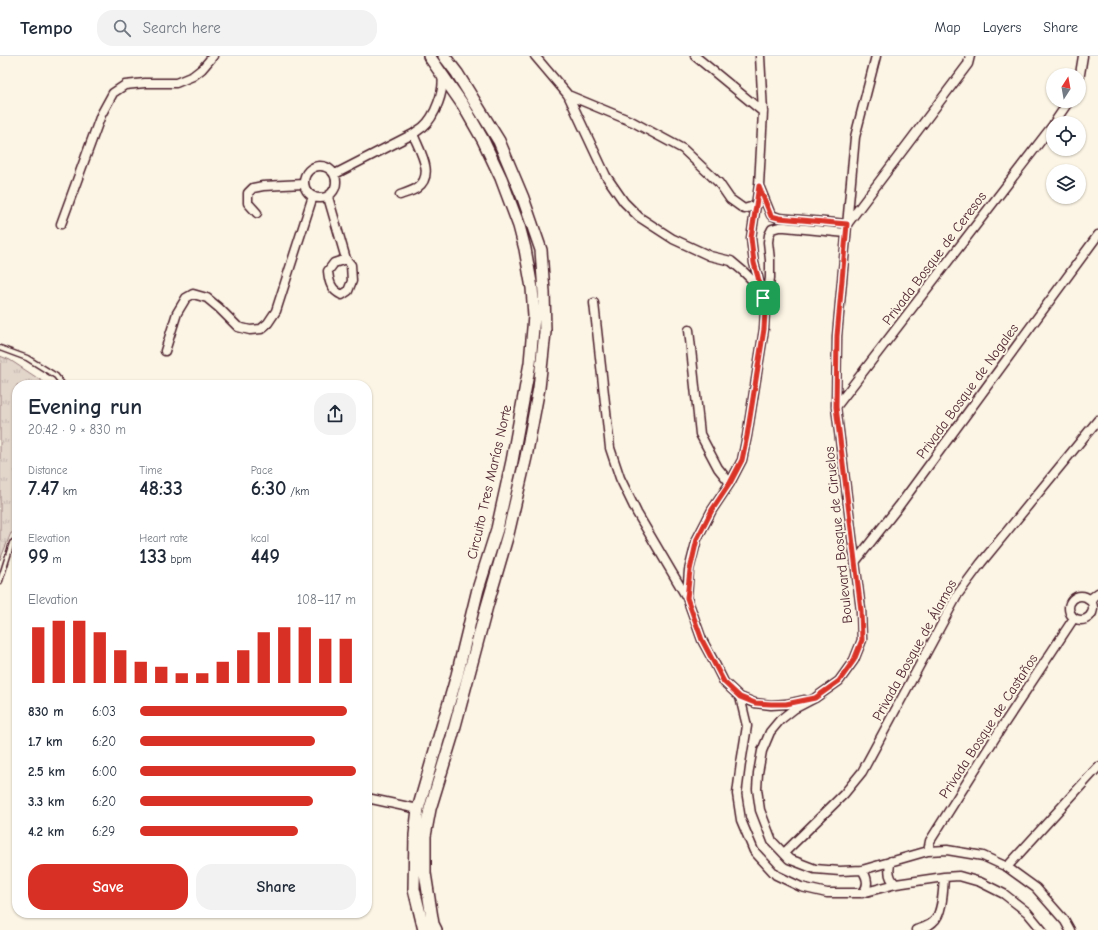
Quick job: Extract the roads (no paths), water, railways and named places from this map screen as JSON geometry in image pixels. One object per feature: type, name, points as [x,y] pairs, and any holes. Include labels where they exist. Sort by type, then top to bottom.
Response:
[{"type":"street","points":[[61,224],[101,114],[113,93],[125,85],[145,83],[176,83],[193,76],[202,69],[213,56]]},
{"type":"street","name":"Circuito Tres Marías Norte","points":[[424,930],[414,889],[415,834],[418,809],[457,675],[478,589],[497,529],[512,461],[530,363],[534,316],[532,288],[525,249],[519,226],[501,178],[483,140],[463,105],[429,56]]},
{"type":"street","name":"Circuito Tres Marías Norte","points":[[436,930],[433,924],[425,873],[425,836],[430,810],[452,737],[508,534],[526,457],[537,396],[545,332],[541,250],[523,198],[499,141],[457,73],[444,56]]},
{"type":"street","points":[[535,56],[568,95],[606,176],[624,202],[639,217],[673,240],[710,256],[731,261],[754,282],[763,298]]},
{"type":"street","points":[[695,56],[763,112]]},
{"type":"street","points":[[760,56],[763,112],[759,186],[751,238],[754,263],[765,311]]},
{"type":"street","name":"Boulevard Bosque de Ciruelos","points":[[876,56],[855,137],[837,336],[836,407],[861,610],[862,640],[854,660],[839,681],[815,698],[794,709],[780,720],[770,732],[762,751],[758,773],[757,789],[760,810],[772,841],[789,859],[815,869],[840,871],[862,870],[928,851],[947,850],[983,856],[1008,867],[1036,888],[1065,921],[1070,930]]},
{"type":"street","points":[[759,186],[771,216],[847,224],[968,64],[970,56]]},
{"type":"street","points":[[1081,68],[1083,56]]},
{"type":"street","points":[[335,174],[413,134],[424,126],[432,115],[440,98],[443,80],[441,72]]},
{"type":"street","points":[[568,95],[633,122],[684,149],[719,183],[730,199],[744,209],[757,205]]},
{"type":"street","points":[[400,195],[417,188],[424,181],[427,174],[425,163],[413,134]]},
{"type":"street","name":"Privada Bosque de Ceresos","points":[[836,407],[1046,134]]},
{"type":"street","points":[[315,166],[326,166],[335,174],[337,184],[334,191],[328,197],[317,198],[310,195],[306,191],[304,178],[307,172],[315,166]]},
{"type":"street","points":[[257,213],[248,203],[248,193],[253,188],[263,186],[304,184]]},
{"type":"street","points":[[165,351],[177,313],[186,298],[193,294],[207,298],[238,327],[250,330],[261,329],[268,323],[276,311],[314,196]]},
{"type":"street","points":[[328,197],[346,259]]},
{"type":"street","points":[[687,598],[690,570],[697,539],[712,510],[730,483],[742,460],[764,329],[770,278],[769,235],[772,229],[779,227],[846,232]]},
{"type":"street","name":"Privada Bosque de Nogales","points":[[855,562],[899,506],[1098,235]]},
{"type":"street","points":[[594,303],[610,448],[620,478],[637,513],[687,598],[702,640],[724,682],[740,697],[755,703],[786,704],[815,698]]},
{"type":"street","points":[[689,330],[700,434],[718,468],[730,483]]},
{"type":"street","name":"Privada Bosque de Álamos","points":[[784,853],[844,794],[862,772],[958,594],[981,563],[1098,420]]},
{"type":"street","points":[[497,529],[508,534]]},
{"type":"street","points":[[1089,600],[1098,593]]},
{"type":"street","points":[[1083,596],[1091,603],[1092,609],[1090,614],[1082,619],[1074,618],[1069,611],[1070,603],[1075,598],[1083,596]]},
{"type":"street","name":"Privada Bosque de Castaños","points":[[928,851],[930,841],[1000,730],[1074,618]]},
{"type":"street","points":[[740,697],[747,726],[740,763],[737,794],[741,820],[754,851],[776,875],[801,888],[827,893],[862,892],[896,884],[959,876],[980,882],[1004,894],[1027,912],[1042,930]]},
{"type":"street","points":[[1008,867],[1098,766]]},
{"type":"street","points":[[372,799],[418,809]]},
{"type":"street","points":[[891,861],[889,874],[896,884]]},
{"type":"street","points":[[862,870],[866,876],[867,882],[866,890],[862,892]]},
{"type":"street","points":[[916,930],[934,922],[940,909],[944,877]]},
{"type":"street","points":[[414,889],[427,889]]},
{"type":"lane","points":[[0,348],[26,358],[56,376],[59,380]]},
{"type":"lane","points":[[0,581],[12,543]]}]
